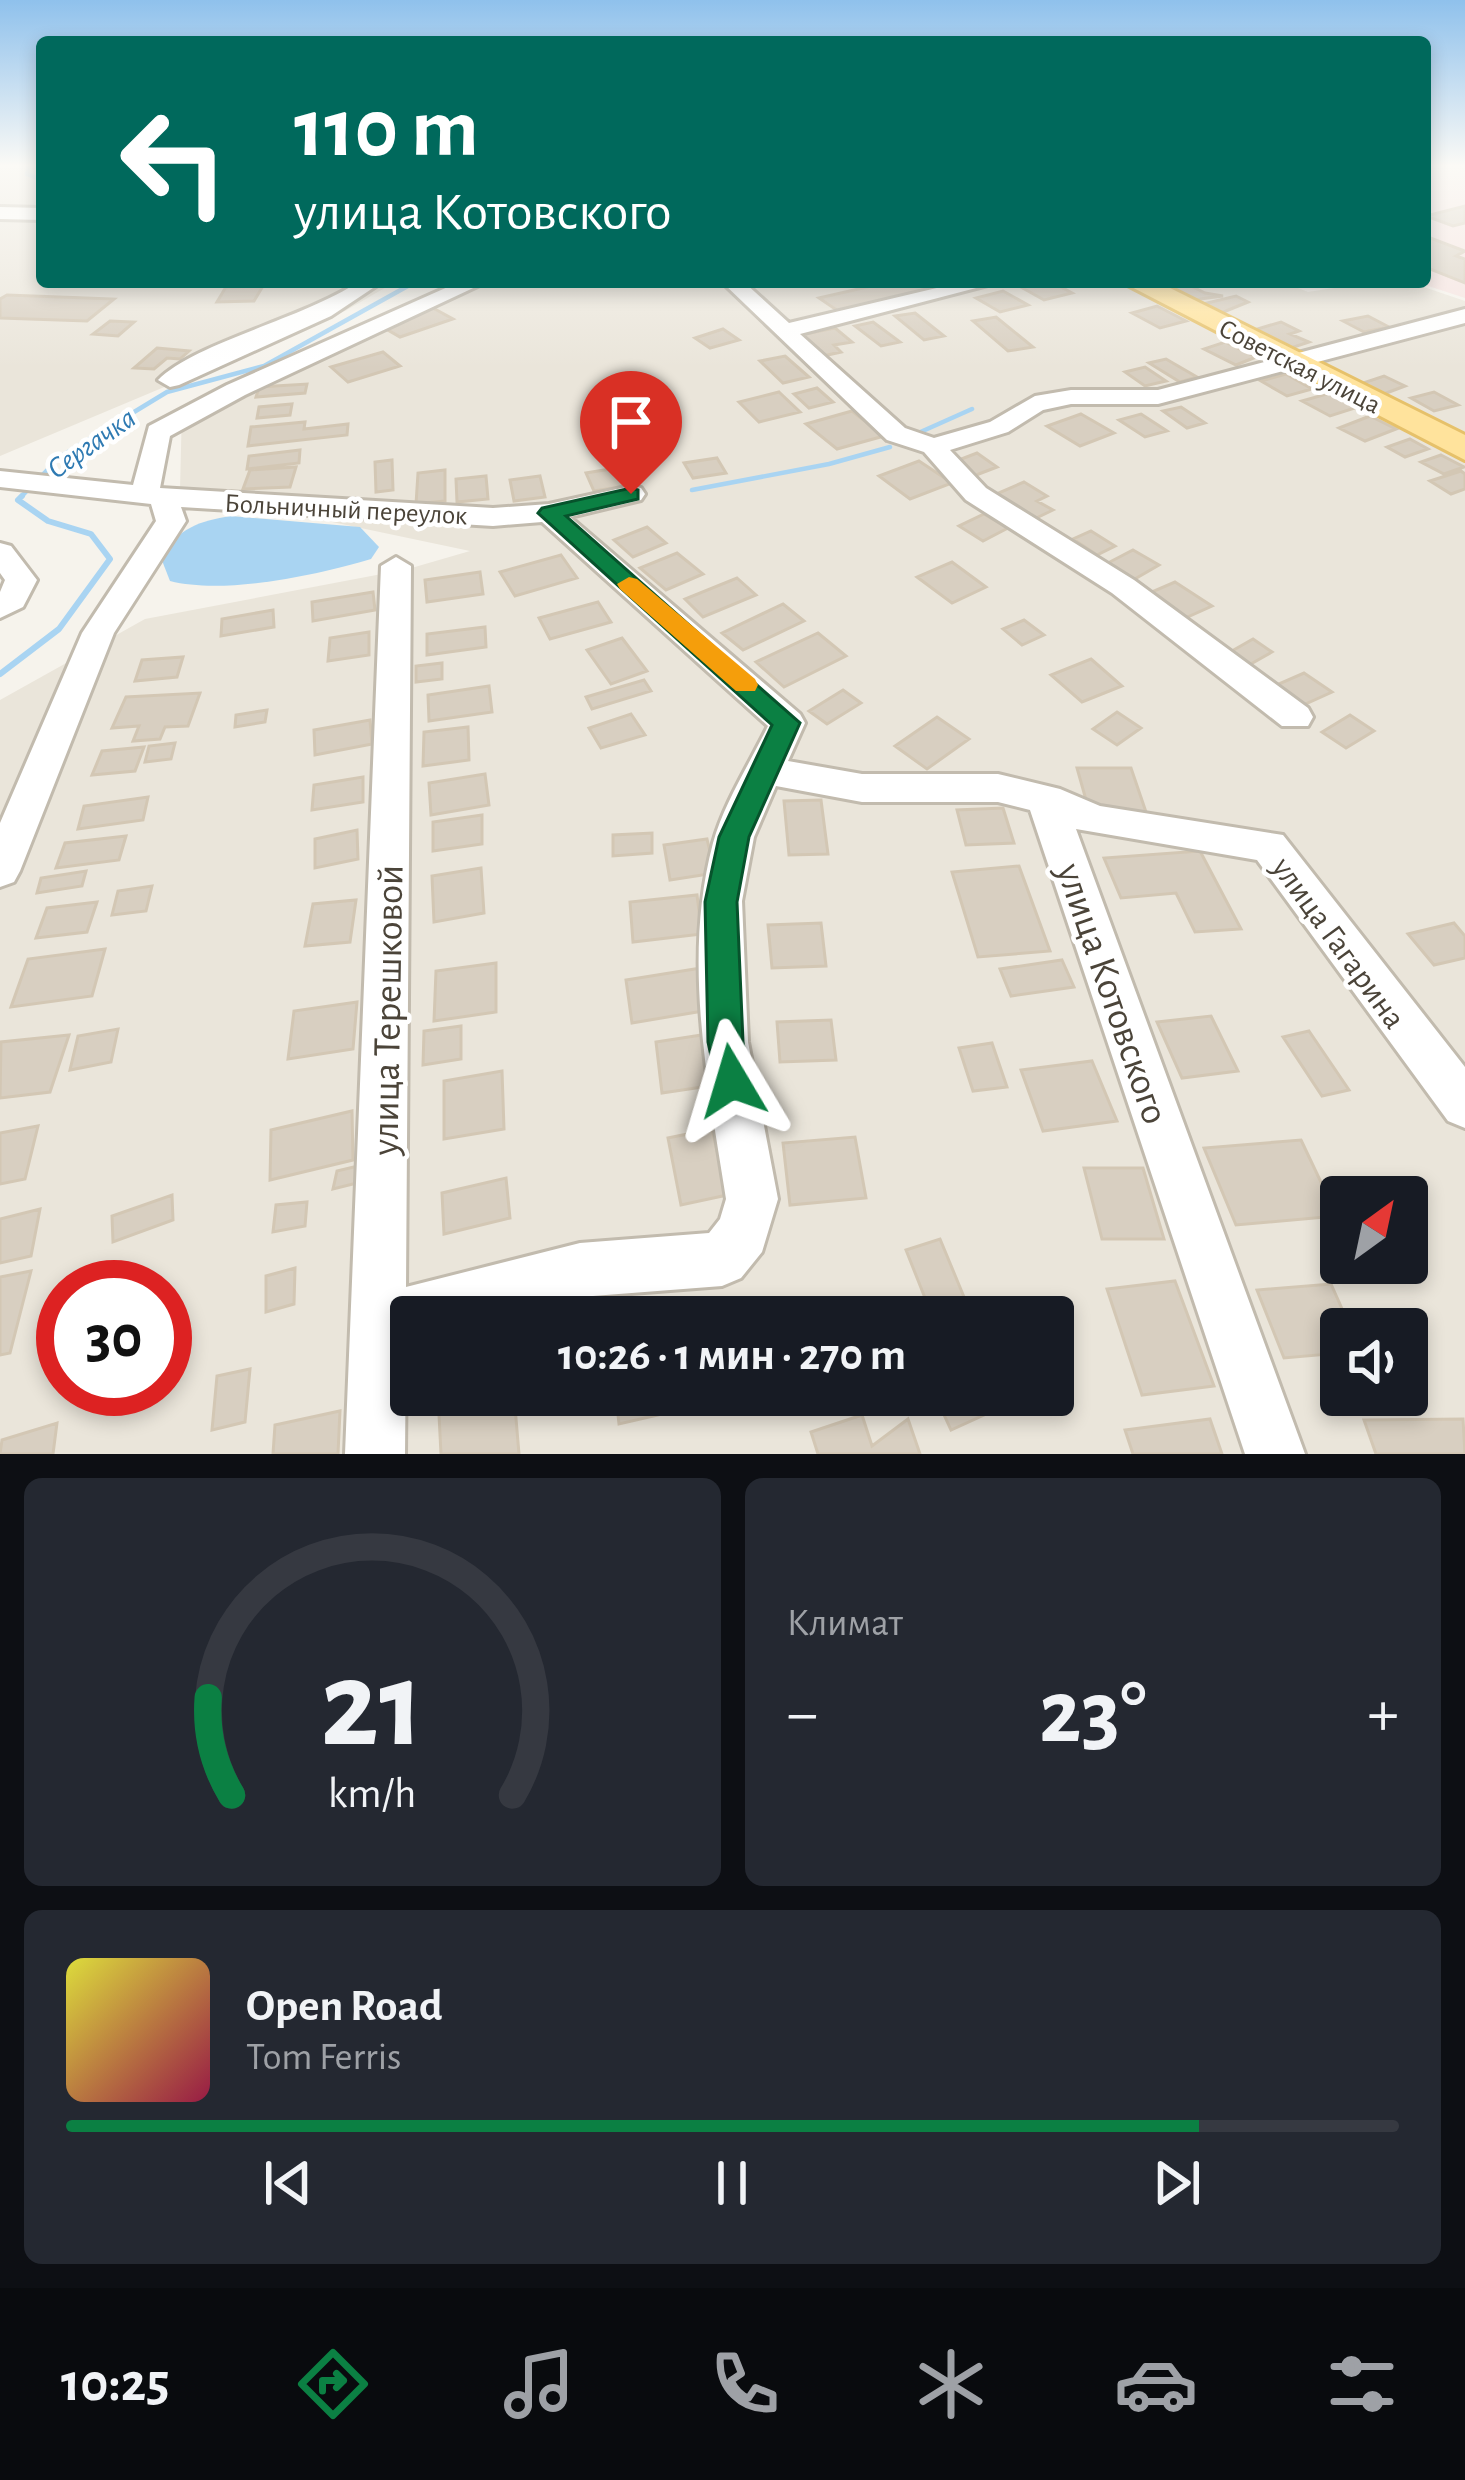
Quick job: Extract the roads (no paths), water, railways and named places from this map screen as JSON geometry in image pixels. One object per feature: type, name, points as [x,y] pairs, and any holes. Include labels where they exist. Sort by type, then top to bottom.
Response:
[{"type":"main road","name":"Советская улица","points":[[1148,288],[1465,449]]},
{"type":"street","points":[[170,380],[207,358],[255,344],[345,303],[364,288]]},
{"type":"street","points":[[0,871],[98,633],[171,521],[154,495],[158,432],[236,390],[463,288]]},
{"type":"street","points":[[738,288],[896,434],[934,446],[999,427],[1035,404],[1071,398],[1158,398],[1465,316]]},
{"type":"street","points":[[784,332],[964,288]]},
{"type":"street","points":[[934,446],[947,471],[990,507],[1061,544],[1214,652],[1295,717]]},
{"type":"street","name":"Больничный переулок","points":[[0,478],[154,495],[493,517],[549,513],[631,494]]},
{"type":"street","points":[[378,1322],[580,1270],[722,1259],[743,1233],[752,1199],[725,1042],[721,902],[734,837],[787,723],[549,513]]},
{"type":"street","points":[[0,552],[22,580],[12,600],[0,608]]},
{"type":"street","name":"улица Терешковой","points":[[375,1454],[396,566]]},
{"type":"street","points":[[766,771],[862,788],[998,788],[1046,799]]},
{"type":"street","name":"улица Гагарина","points":[[1046,799],[1094,820],[1269,846],[1465,1105]]},
{"type":"street","name":"улица Котовского","points":[[1046,799],[1275,1454]]},
{"type":"water","points":[[231,516],[360,527],[379,547],[371,559],[271,581],[217,586],[170,581],[161,558],[175,539],[199,524]]},
{"type":"waterway","name":"Сергачка","points":[[19,499],[60,457],[167,392],[264,366],[404,288]]},
{"type":"waterway","points":[[916,434],[972,409]]},
{"type":"waterway","points":[[692,490],[829,464],[890,447]]},
{"type":"waterway","name":"Сергачка","points":[[19,499],[22,496]]},
{"type":"waterway","name":"Сергачка","points":[[0,674],[59,629],[110,559],[91,534],[48,521],[19,499]]}]
